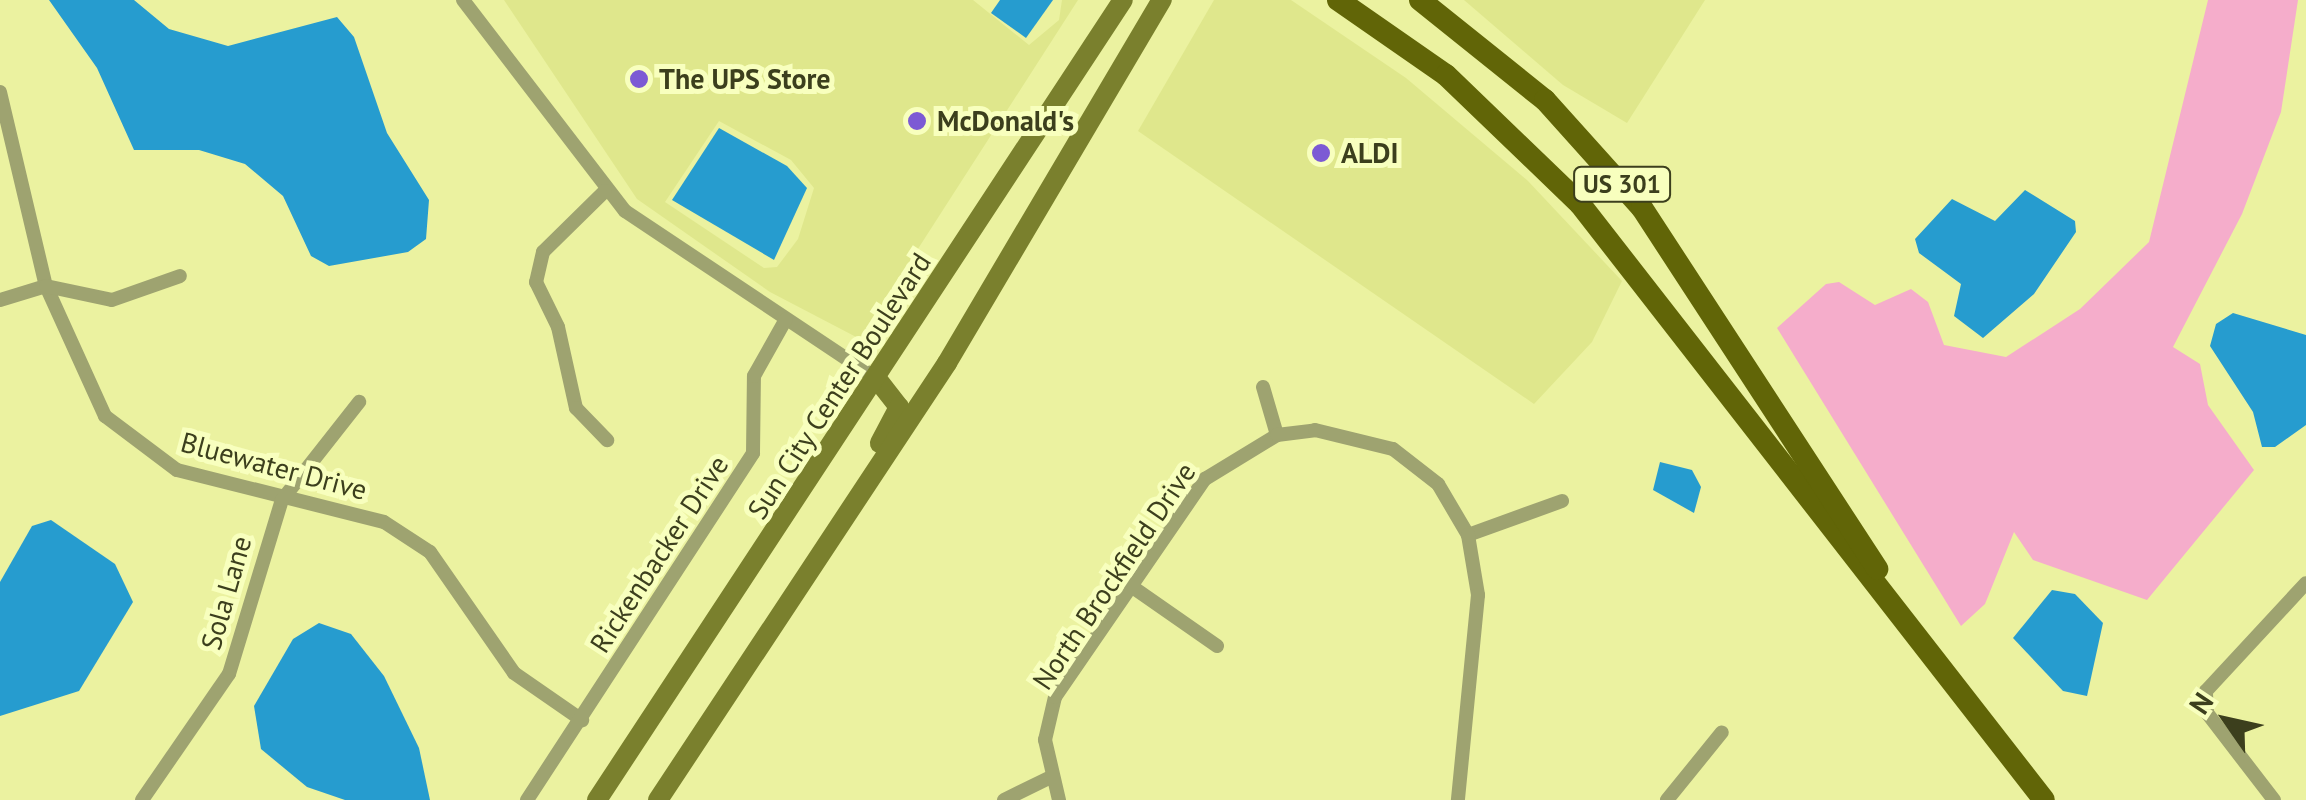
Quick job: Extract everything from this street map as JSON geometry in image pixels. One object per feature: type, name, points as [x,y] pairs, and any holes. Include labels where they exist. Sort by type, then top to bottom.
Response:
[{"type":"main road","name":"Sun City Center Boulevard","points":[[597,800],[1123,0]]},
{"type":"main road","points":[[658,800],[947,364],[1162,0]]},
{"type":"main road","name":"US 301","points":[[1338,0],[1446,75],[1580,204],[2044,800]]},
{"type":"main road","name":"US 301","points":[[1420,0],[1544,100],[1642,208],[1926,648]]},
{"type":"main road","points":[[771,631],[790,580],[899,407],[877,379]]},
{"type":"street","points":[[463,0],[604,191],[877,379]]},
{"type":"street","name":"Bluewater Drive","points":[[0,92],[46,286],[105,416],[177,470],[282,500],[384,522],[430,552],[514,672],[582,720]]},
{"type":"street","points":[[604,191],[542,252],[536,282],[558,327],[576,408],[607,440]]},
{"type":"street","points":[[0,300],[46,286],[112,300],[180,276]]},
{"type":"street","name":"Rickenbacker Drive","points":[[526,800],[753,454],[754,376],[786,319]]},
{"type":"street","points":[[1263,387],[1277,435]]},
{"type":"street","name":"Sola Lane","points":[[142,800],[229,674],[282,500],[359,402]]},
{"type":"street","name":"North Brockfield Drive","points":[[1059,800],[1049,778],[1045,740],[1055,697],[1205,479],[1277,435],[1352,432],[1394,449],[1438,484],[1468,536],[1478,595],[1458,800]]},
{"type":"street","points":[[1468,536],[1562,501]]},
{"type":"street","points":[[2274,800],[2207,713],[2206,691],[2306,583]]},
{"type":"street","points":[[1131,586],[1217,646]]},
{"type":"street","points":[[1668,800],[1722,732]]},
{"type":"street","points":[[1004,800],[1049,778]]},
{"type":"shaded area","points":[[504,0],[973,0],[1029,45],[1059,20],[1062,0],[1078,0],[860,339],[770,292],[637,199]],"holes":[[[719,121],[791,160],[814,188],[798,239],[777,267],[764,268],[665,202]]]},
{"type":"shaded area","points":[[1214,0],[1291,0],[1406,78],[1528,181],[1622,281],[1592,342],[1534,404],[1138,131]]},
{"type":"shaded area","points":[[1464,0],[1705,0],[1627,123],[1563,85]]},
{"type":"shaded area","points":[[2208,0],[2298,0],[2281,112],[2242,214],[2173,347],[2200,364],[2208,405],[2254,470],[2147,600],[2033,560],[2014,532],[1985,604],[1961,626],[1777,328],[1826,284],[1839,282],[1875,305],[1911,289],[1928,302],[1944,345],[2006,357],[2080,309],[2149,242]]},
{"type":"water","points":[[49,0],[134,0],[169,29],[228,46],[337,17],[354,37],[387,133],[429,200],[426,239],[408,252],[329,266],[311,256],[283,196],[245,164],[199,150],[134,150],[97,68]]},
{"type":"water","points":[[1000,0],[1053,0],[1026,38],[991,13]]},
{"type":"water","points":[[719,128],[787,166],[807,188],[774,260],[672,200]]},
{"type":"water","points":[[2025,190],[2075,221],[2076,232],[2034,294],[1983,338],[1954,316],[1961,284],[1919,253],[1915,239],[1952,199],[1995,221]]},
{"type":"water","points":[[2233,313],[2306,335],[2306,425],[2275,447],[2262,447],[2253,412],[2210,346],[2216,324]]},
{"type":"water","points":[[1660,462],[1692,470],[1701,487],[1694,513],[1653,490]]},
{"type":"water","points":[[51,520],[115,564],[133,602],[79,691],[0,716],[0,582],[32,526]]},
{"type":"water","points":[[2052,590],[2075,594],[2103,623],[2087,696],[2063,691],[2013,638]]},
{"type":"water","points":[[319,623],[351,634],[384,676],[419,748],[430,800],[345,800],[307,787],[261,749],[254,706],[293,639]]},
{"type":"place","name":"The UPS Store","points":[[639,79]]},
{"type":"place","name":"McDonald's","points":[[917,121]]},
{"type":"place","name":"ALDI","points":[[1321,153]]}]
